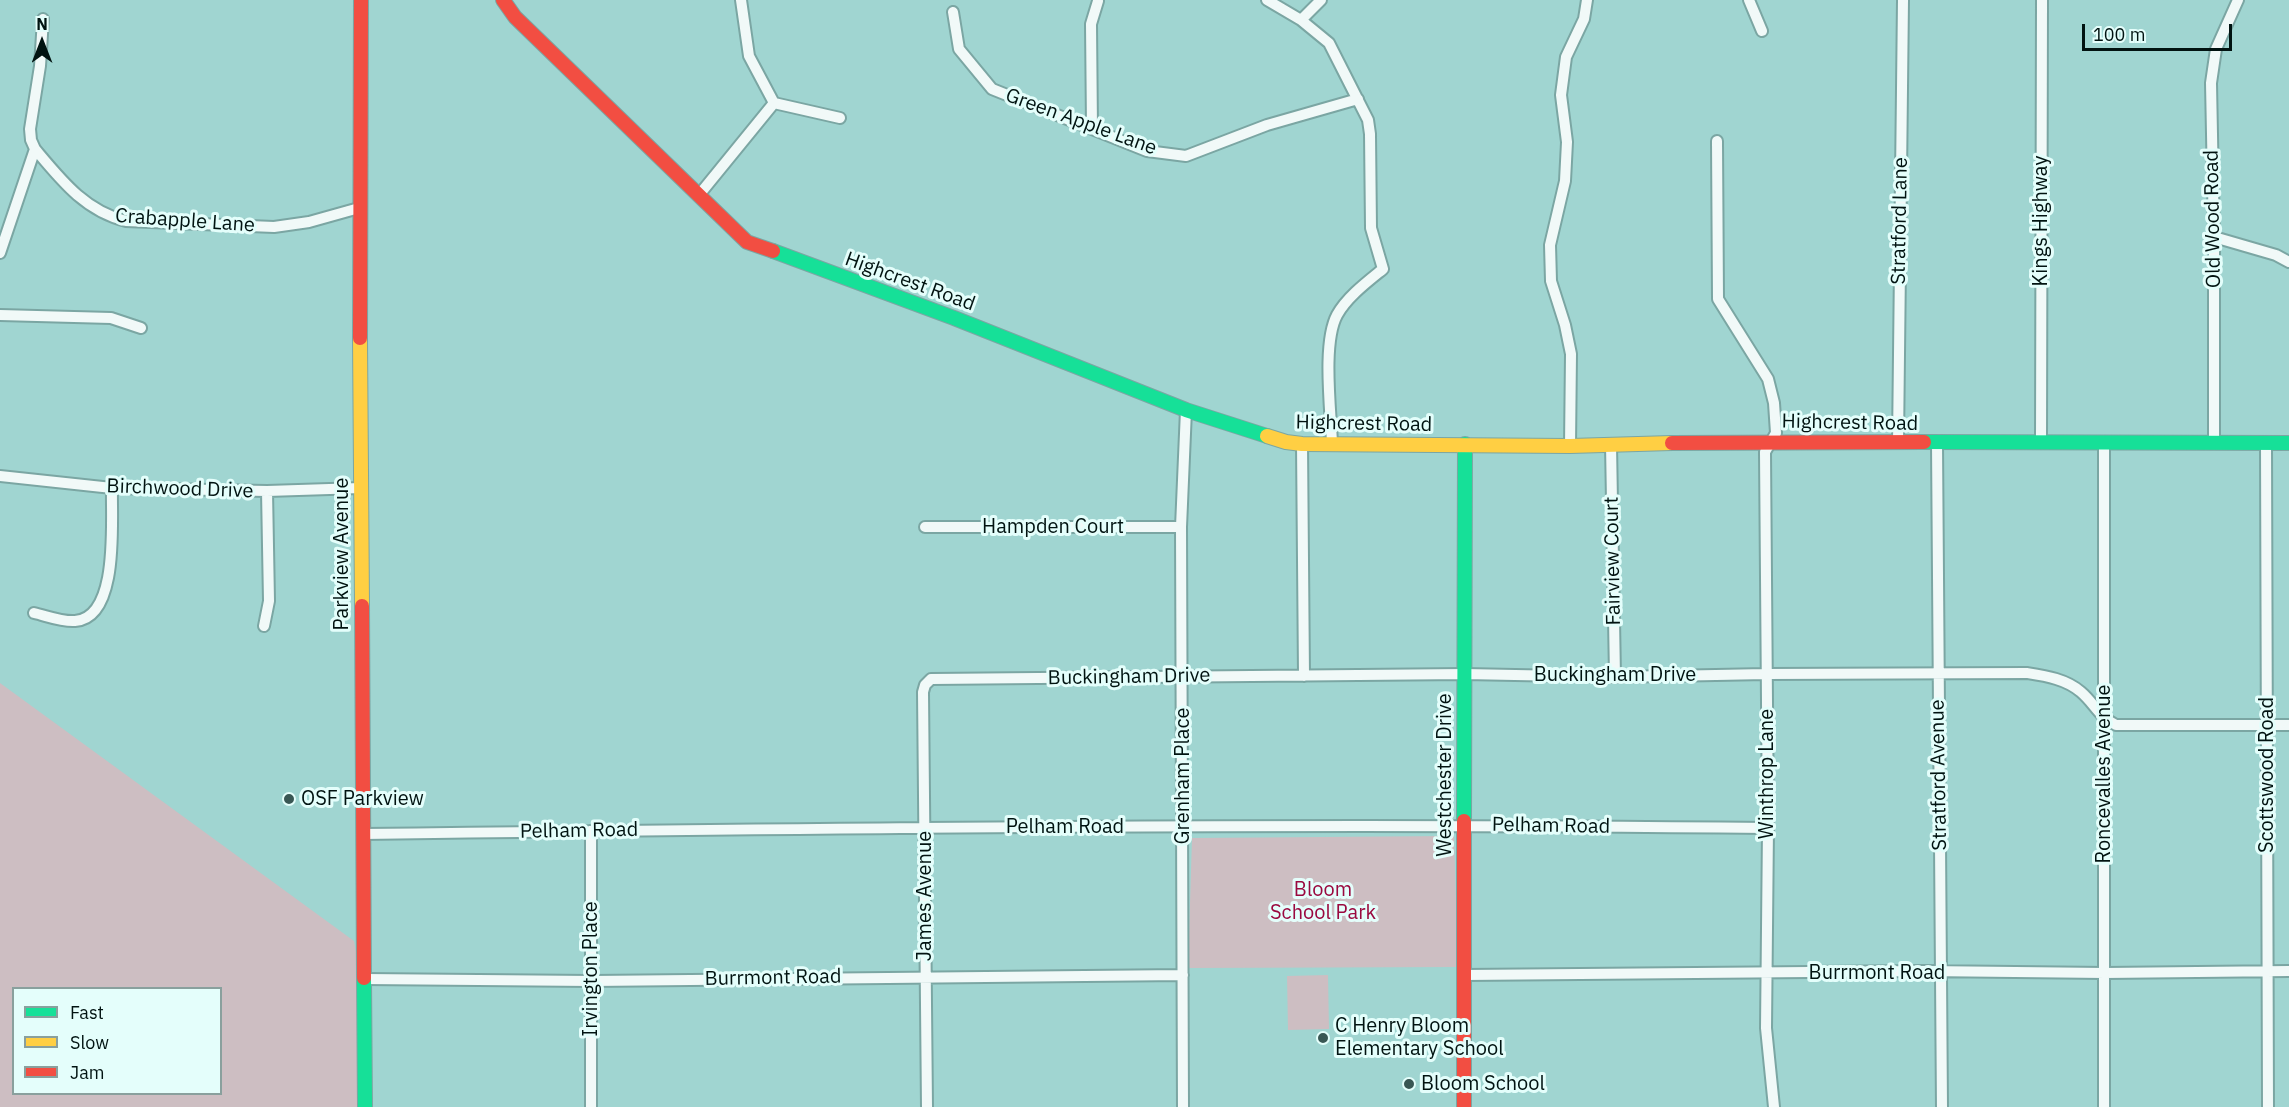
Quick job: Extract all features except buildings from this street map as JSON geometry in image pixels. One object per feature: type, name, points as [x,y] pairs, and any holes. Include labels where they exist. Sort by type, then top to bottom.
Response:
[{"type":"street","name":"Parkview Avenue","points":[[360,0],[364,1107]]},
{"type":"street","name":"Highcrest Road","points":[[503,0],[514,17],[747,242],[954,318],[1186,410],[1286,442],[1570,446],[1771,441],[2289,443]]},
{"type":"street","points":[[741,0],[749,56],[774,103],[840,118]]},
{"type":"street","points":[[1267,0],[1301,20],[1329,43],[1368,120],[1371,228],[1383,269],[1356,292],[1337,315],[1329,343],[1332,444]]},
{"type":"street","points":[[1301,20],[1321,0]]},
{"type":"street","points":[[1570,446],[1571,354],[1566,325],[1551,280],[1550,245],[1566,182],[1567,142],[1561,94],[1566,57],[1584,19],[1587,0]]},
{"type":"street","points":[[1749,0],[1762,31]]},
{"type":"street","name":"Stratford Lane","points":[[1898,443],[1902,0]]},
{"type":"street","name":"Kings Highway","points":[[2041,442],[2042,0]]},
{"type":"street","name":"Old Wood Road","points":[[2214,443],[2211,83],[2216,49],[2238,0]]},
{"type":"street","points":[[1092,128],[1091,24],[1098,1]]},
{"type":"street","name":"Green Apple Lane","points":[[953,12],[959,49],[992,89],[1147,151],[1186,156],[1267,125],[1358,99]]},
{"type":"street","points":[[0,253],[35,149],[30,129],[39,74],[43,19]]},
{"type":"street","points":[[699,195],[774,103]]},
{"type":"street","name":"Winthrop Lane","points":[[1717,141],[1718,299],[1768,379],[1774,403],[1776,433],[1765,452],[1766,1043],[1774,1107]]},
{"type":"street","name":"Crabapple Lane","points":[[35,149],[66,184],[90,206],[108,217],[126,221],[274,227],[309,222],[359,208]]},
{"type":"street","points":[[2214,237],[2276,255],[2289,262]]},
{"type":"street","points":[[0,315],[111,318],[141,328]]},
{"type":"street","name":"Grenham Place","points":[[1183,1107],[1181,527],[1186,410]]},
{"type":"street","name":"Roncevalles Avenue","points":[[2104,442],[2104,1107]]},
{"type":"street","name":"Stratford Avenue","points":[[1937,443],[1942,1107]]},
{"type":"street","name":"Scottswood Road","points":[[2266,443],[2268,1107]]},
{"type":"street","points":[[1302,444],[1304,676]]},
{"type":"street","name":"Westchester Drive","points":[[1464,1107],[1465,444]]},
{"type":"street","name":"Fairview Court","points":[[1611,444],[1615,677]]},
{"type":"street","name":"Birchwood Drive","points":[[0,476],[112,488],[267,491],[361,488]]},
{"type":"street","points":[[34,613],[77,621],[91,616],[100,603],[110,576],[112,488]]},
{"type":"street","points":[[264,626],[269,601],[267,491]]},
{"type":"street","name":"Hampden Court","points":[[925,527],[1181,527]]},
{"type":"street","name":"Buckingham Drive","points":[[925,685],[931,679],[1183,676],[1465,674],[1615,677],[2027,673],[2061,680],[2081,691],[2104,719]]},
{"type":"street","name":"James Avenue","points":[[925,685],[927,1107]]},
{"type":"street","points":[[2104,719],[2116,725],[2289,725]]},
{"type":"street","name":"Pelham Road","points":[[363,834],[1464,825],[1767,828]]},
{"type":"street","name":"Irvington Place","points":[[591,831],[591,1107]]},
{"type":"street","name":"Burrmont Road","points":[[1465,975],[1766,972],[2104,974],[2289,971]]},
{"type":"street","name":"Burrmont Road","points":[[364,979],[592,981],[1183,975]]},
{"type":"green space","points":[[0,683],[354,941],[361,979],[359,1107],[0,1107]]},
{"type":"green space","name":"Bloom School Park","points":[[1454,836],[1458,967],[1188,968],[1192,838]]},
{"type":"green space","points":[[1328,975],[1329,1029],[1288,1030],[1287,976]]},
{"type":"traffic: fast","points":[[773,251],[954,318],[1186,410],[1267,436]]},
{"type":"traffic: fast","points":[[1924,442],[2289,443]]},
{"type":"traffic: fast","points":[[1464,821],[1465,444]]},
{"type":"traffic: fast","points":[[364,978],[365,1107]]},
{"type":"traffic: slow","points":[[360,338],[362,606]]},
{"type":"traffic: slow","points":[[1267,436],[1302,444],[1570,446],[1672,443]]},
{"type":"traffic: jam","points":[[360,338],[361,0]]},
{"type":"traffic: jam","points":[[503,0],[515,17],[747,242],[773,251]]},
{"type":"traffic: jam","points":[[1672,443],[1924,442]]},
{"type":"traffic: jam","points":[[362,606],[364,978]]},
{"type":"traffic: jam","points":[[1464,821],[1464,1107]]},
{"type":"place","name":"OSF Parkview","points":[[289,799]]},
{"type":"place","name":"C Henry Bloom Elementary School","points":[[1323,1038]]},
{"type":"place","name":"Bloom School","points":[[1409,1084]]}]
